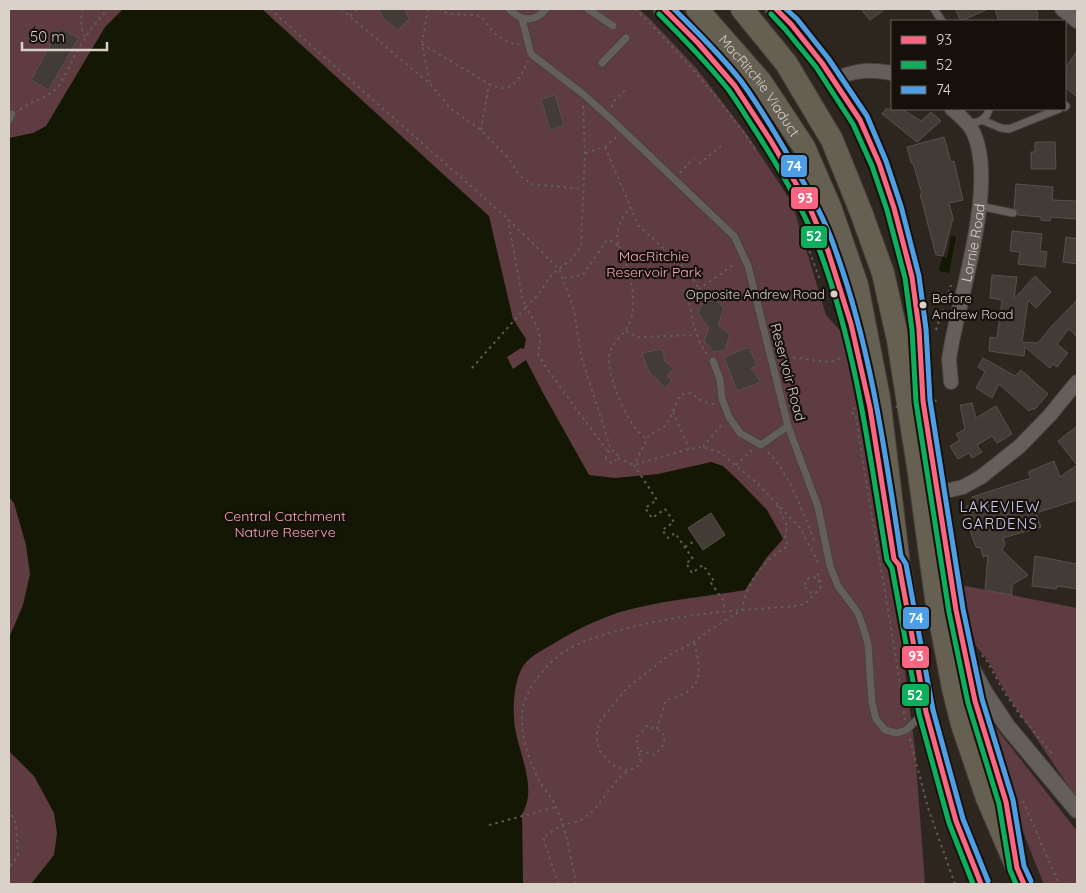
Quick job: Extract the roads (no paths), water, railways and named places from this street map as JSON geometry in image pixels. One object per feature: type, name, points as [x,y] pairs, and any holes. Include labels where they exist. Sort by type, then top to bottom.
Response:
[{"type":"highway","name":"MacRitchie Viaduct","points":[[697,9],[761,82],[804,147],[830,207],[857,285],[870,402],[899,565]]},
{"type":"highway","name":"MacRitchie Viaduct","points":[[742,9],[786,64],[832,140],[862,212],[883,273],[898,340],[943,641],[962,724],[988,798],[1021,876]]},
{"type":"highway","points":[[899,565],[926,712],[956,820],[981,884]]},
{"type":"main road","points":[[664,9],[698,43],[735,86],[810,206],[828,251],[851,324],[870,408],[894,559],[899,565]]},
{"type":"main road","points":[[776,9],[791,24],[833,79],[860,120],[879,163],[894,208],[910,269],[919,329],[923,401],[956,610],[973,655],[975,700],[1006,802],[1021,876]]},
{"type":"street","points":[[1062,9],[1077,21]]},
{"type":"street","points":[[833,79],[853,71],[870,69],[891,73]]},
{"type":"street","name":"Lornie Road","points":[[951,382],[949,360],[976,227],[982,167],[972,130],[953,110]]},
{"type":"street","points":[[937,493],[963,487],[989,471],[1020,446],[1050,415],[1077,382]]},
{"type":"street","points":[[973,655],[985,693],[1007,726],[1077,810]]},
{"type":"street","points":[[956,820],[971,884]]},
{"type":"lane","points":[[510,9],[522,19],[536,18],[546,9]]},
{"type":"lane","points":[[588,9],[613,26]]},
{"type":"lane","points":[[934,9],[941,20]]},
{"type":"lane","name":"Reservoir Road","points":[[522,19],[531,54],[583,94],[611,119],[734,236],[748,266],[788,426],[818,507],[830,566],[838,586],[858,613],[864,630],[868,644],[872,703],[876,719],[885,730],[897,734],[906,730],[926,712]]},
{"type":"lane","points":[[602,63],[626,38]]},
{"type":"lane","points":[[965,121],[974,123],[982,120],[988,114],[989,110]]},
{"type":"lane","points":[[982,120],[1001,128],[1009,129],[1056,110]]},
{"type":"lane","points":[[979,206],[1013,213]]},
{"type":"lane","points":[[713,361],[720,379],[724,404],[729,417],[740,433],[761,445],[788,426]]},
{"type":"place","name":"Opposite Andrew Road","points":[[834,294]]},
{"type":"place","name":"Before Andrew Road","points":[[923,305]]},
{"type":"district","name":"LAKEVIEW GARDENS","points":[[1000,514]]},
{"type":"park label","name":"MacRitchie Reservoir Park","points":[[654,264]]},
{"type":"park label","name":"Central Catchment Nature Reserve","points":[[285,524]]}]
